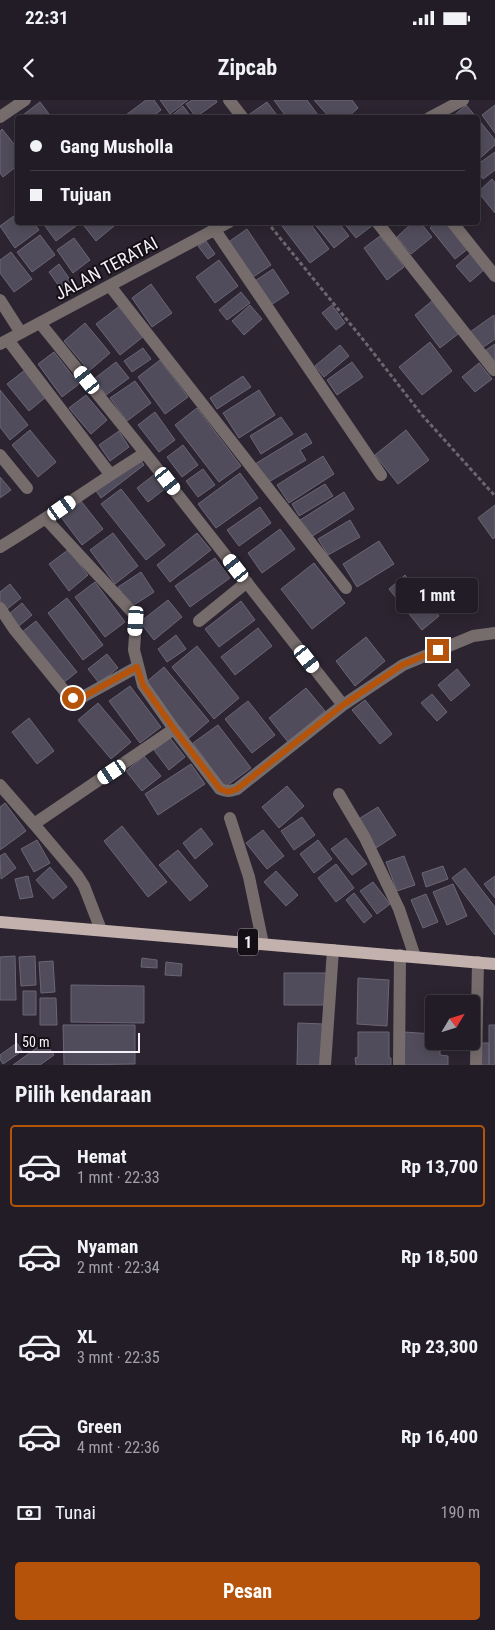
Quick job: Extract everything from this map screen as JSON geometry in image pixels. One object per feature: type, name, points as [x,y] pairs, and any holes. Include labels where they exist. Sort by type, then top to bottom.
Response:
[{"type":"main road","name":"1","points":[[0,922],[495,964]]},
{"type":"street","points":[[0,117],[25,100]]},
{"type":"street","points":[[229,100],[240,115]]},
{"type":"street","points":[[435,115],[463,100]]},
{"type":"street","name":"JALAN TERATAI","points":[[4,342],[224,225]]},
{"type":"street","points":[[379,225],[494,370]]},
{"type":"street","points":[[454,225],[495,276]]},
{"type":"street","points":[[215,230],[381,476]]},
{"type":"street","points":[[110,286],[346,588]]},
{"type":"street","points":[[0,300],[21,333]]},
{"type":"street","points":[[40,322],[343,705]]},
{"type":"street","points":[[4,342],[110,474]]},
{"type":"street","points":[[0,547],[46,519],[110,474],[145,453]]},
{"type":"street","points":[[0,455],[27,488]]},
{"type":"street","points":[[46,519],[134,614],[136,621],[134,650],[143,685],[220,789],[228,792],[237,789],[343,705],[402,665],[473,636],[495,633]]},
{"type":"street","points":[[199,621],[247,582]]},
{"type":"street","points":[[0,608],[14,629],[67,694],[73,698],[79,699],[137,667]]},
{"type":"street","points":[[34,824],[174,729]]},
{"type":"street","points":[[0,785],[77,875],[84,886],[100,930]]},
{"type":"street","points":[[339,794],[365,838],[399,909],[415,957]]},
{"type":"street","points":[[230,818],[249,877],[263,944]]},
{"type":"street","points":[[325,1065],[333,950]]},
{"type":"street","points":[[399,1065],[400,955]]},
{"type":"street","points":[[476,1065],[478,962]]},
{"type":"path","points":[[269,225],[422,415],[495,496]]},
{"type":"building","points":[[146,100],[154,100],[161,110],[155,115],[126,115]]},
{"type":"building","points":[[160,100],[188,100],[170,114]]},
{"type":"building","points":[[192,100],[216,100],[217,102],[199,115],[194,115],[186,104]]},
{"type":"building","points":[[274,100],[307,100],[318,115],[285,115]]},
{"type":"building","points":[[314,100],[352,100],[358,108],[350,115],[327,115]]},
{"type":"building","points":[[40,102],[50,115],[23,115]]},
{"type":"building","points":[[267,102],[277,115],[248,115]]},
{"type":"building","points":[[466,105],[474,115],[454,115]]},
{"type":"building","points":[[495,105],[495,133],[482,115]]},
{"type":"building","points":[[183,106],[190,115],[172,115]]},
{"type":"building","points":[[480,121],[495,140],[495,145],[480,158]]},
{"type":"building","points":[[2,129],[15,145],[15,167],[3,177],[0,173],[0,131]]},
{"type":"building","points":[[495,152],[495,170],[483,179],[480,174],[480,163]]},
{"type":"building","points":[[492,179],[495,183],[495,213],[480,194],[480,190]]},
{"type":"building","points":[[15,215],[15,225],[35,225],[39,230],[15,248],[0,226]]},
{"type":"building","points":[[44,225],[75,225],[76,226],[56,241]]},
{"type":"building","points":[[83,225],[113,225],[114,226],[96,241]]},
{"type":"building","points":[[281,225],[311,225],[329,249],[310,263]]},
{"type":"building","points":[[315,225],[340,225],[349,236],[334,248]]},
{"type":"building","points":[[345,225],[373,225],[356,238]]},
{"type":"building","points":[[410,225],[422,225],[432,237],[411,254],[397,237]]},
{"type":"building","points":[[433,225],[450,225],[469,248],[455,259],[430,228]]},
{"type":"building","points":[[247,229],[271,265],[250,279],[227,243]]},
{"type":"building","points":[[40,235],[55,255],[32,272],[17,252]]},
{"type":"building","points":[[380,236],[404,267],[387,280],[364,248]]},
{"type":"building","points":[[74,238],[90,260],[73,273],[57,250]]},
{"type":"building","points":[[206,241],[215,254],[208,259],[198,246]]},
{"type":"building","points":[[11,252],[32,279],[14,292],[0,273],[0,260]]},
{"type":"building","points":[[471,253],[485,269],[470,282],[456,266]]},
{"type":"building","points":[[219,260],[238,286],[215,303],[196,277]]},
{"type":"building","points":[[59,264],[71,281],[61,289],[49,272]]},
{"type":"building","points":[[273,269],[289,293],[268,307],[252,283]]},
{"type":"building","points":[[151,284],[172,313],[152,327],[132,298]]},
{"type":"building","points":[[241,292],[250,303],[227,320],[219,310]]},
{"type":"building","points":[[432,301],[458,334],[440,348],[415,315]]},
{"type":"building","points":[[121,305],[144,336],[120,355],[96,324]]},
{"type":"building","points":[[250,305],[262,319],[244,335],[232,321]]},
{"type":"building","points":[[332,305],[345,323],[336,330],[322,313]]},
{"type":"building","points":[[494,315],[495,339],[482,348],[470,332]]},
{"type":"building","points":[[85,323],[110,353],[89,371],[64,341]]},
{"type":"building","points":[[430,342],[452,371],[422,395],[399,367]]},
{"type":"building","points":[[495,344],[495,362],[486,350]]},
{"type":"building","points":[[340,345],[349,356],[324,377],[315,366]]},
{"type":"building","points":[[143,348],[151,359],[132,372],[124,361]]},
{"type":"building","points":[[54,352],[79,384],[62,397],[38,364]]},
{"type":"building","points":[[160,360],[188,397],[165,414],[138,377]]},
{"type":"building","points":[[116,362],[129,378],[106,395],[94,379]]},
{"type":"building","points":[[352,362],[363,377],[337,395],[327,380]]},
{"type":"building","points":[[479,363],[492,379],[475,392],[462,377]]},
{"type":"building","points":[[25,370],[46,397],[29,411],[7,384]]},
{"type":"building","points":[[243,376],[251,387],[217,409],[210,398]]},
{"type":"building","points":[[135,381],[151,403],[127,421],[110,398]]},
{"type":"building","points":[[0,390],[28,425],[10,440],[0,427]]},
{"type":"building","points":[[259,390],[275,415],[239,438],[223,413]]},
{"type":"building","points":[[86,395],[107,420],[91,434],[69,408]]},
{"type":"building","points":[[197,408],[241,466],[219,482],[175,425]]},
{"type":"building","points":[[155,412],[175,440],[159,452],[138,425]]},
{"type":"building","points":[[281,417],[293,434],[261,454],[250,436]]},
{"type":"building","points":[[30,430],[56,462],[38,477],[12,445]]},
{"type":"building","points":[[406,430],[429,460],[398,484],[375,455]]},
{"type":"building","points":[[119,431],[129,447],[110,461],[99,445]]},
{"type":"building","points":[[306,433],[312,443],[300,450],[306,460],[267,483],[255,464]]},
{"type":"building","points":[[183,445],[198,465],[182,477],[167,457]]},
{"type":"building","points":[[323,456],[334,474],[289,503],[277,485]]},
{"type":"building","points":[[140,459],[144,465],[101,498],[96,491]]},
{"type":"building","points":[[203,469],[215,485],[198,497],[186,481]]},
{"type":"building","points":[[240,473],[258,498],[216,528],[198,504]]},
{"type":"building","points":[[155,474],[166,488],[148,502],[137,488]]},
{"type":"building","points":[[0,477],[11,490],[0,498]]},
{"type":"building","points":[[325,484],[333,496],[299,516],[292,504]]},
{"type":"building","points":[[121,489],[165,545],[146,560],[101,504]]},
{"type":"building","points":[[344,492],[354,509],[308,539],[297,522]]},
{"type":"building","points":[[81,501],[103,529],[82,545],[61,517]]},
{"type":"building","points":[[495,505],[495,537],[493,539],[478,518]]},
{"type":"building","points":[[260,507],[271,523],[239,546],[227,530]]},
{"type":"building","points":[[350,520],[360,537],[328,555],[318,539]]},
{"type":"building","points":[[280,529],[295,549],[262,573],[248,553]]},
{"type":"building","points":[[113,533],[138,566],[115,584],[90,550]]},
{"type":"building","points":[[197,533],[211,550],[170,582],[157,565]]},
{"type":"building","points":[[379,541],[394,564],[357,587],[343,564]]},
{"type":"building","points":[[68,550],[88,575],[69,591],[49,564]]},
{"type":"building","points":[[215,558],[230,578],[190,607],[175,586]]},
{"type":"building","points":[[314,563],[345,603],[312,629],[281,589]]},
{"type":"building","points":[[141,572],[154,592],[131,607],[118,587]]},
{"type":"building","points":[[405,575],[439,616],[422,630],[389,589]]},
{"type":"building","points":[[95,582],[125,622],[105,637],[75,597]]},
{"type":"building","points":[[10,584],[21,598],[6,610],[0,603],[0,592]]},
{"type":"building","points":[[67,598],[103,645],[83,660],[48,613]]},
{"type":"building","points":[[168,600],[182,617],[154,640],[140,622]]},
{"type":"building","points":[[241,601],[255,620],[219,647],[205,629]]},
{"type":"building","points":[[22,603],[32,615],[19,626],[9,614]]},
{"type":"building","points":[[36,621],[77,672],[63,683],[22,632]]},
{"type":"building","points":[[258,628],[272,646],[235,675],[221,657]]},
{"type":"building","points":[[176,635],[186,649],[167,662],[158,649]]},
{"type":"building","points":[[366,637],[385,661],[355,686],[336,661]]},
{"type":"building","points":[[197,646],[239,698],[214,719],[172,667]]},
{"type":"building","points":[[107,654],[118,668],[99,683],[88,669]]},
{"type":"building","points":[[164,667],[209,721],[189,738],[144,684]]},
{"type":"building","points":[[457,669],[470,685],[451,701],[438,685]]},
{"type":"building","points":[[130,686],[161,727],[140,743],[109,701]]},
{"type":"building","points":[[306,688],[325,711],[288,742],[269,718]]},
{"type":"building","points":[[432,694],[447,712],[437,721],[421,703]]},
{"type":"building","points":[[365,700],[392,734],[380,744],[352,710]]},
{"type":"building","points":[[248,701],[275,735],[252,753],[225,719]]},
{"type":"building","points":[[98,703],[131,742],[111,759],[78,720]]},
{"type":"building","points":[[29,718],[54,751],[37,764],[12,732]]},
{"type":"building","points":[[218,725],[251,768],[225,787],[193,743]]},
{"type":"building","points":[[170,738],[185,757],[169,770],[154,750]]},
{"type":"building","points":[[144,756],[161,776],[142,791],[126,771]]},
{"type":"building","points":[[191,764],[205,784],[158,815],[145,794]]},
{"type":"building","points":[[287,786],[304,806],[279,828],[262,807]]},
{"type":"building","points":[[5,803],[26,831],[0,850],[0,807]]},
{"type":"building","points":[[378,807],[396,835],[376,848],[357,820]]},
{"type":"building","points":[[302,817],[315,835],[294,850],[281,831]]},
{"type":"building","points":[[122,826],[167,882],[148,897],[104,841]]},
{"type":"building","points":[[201,828],[213,844],[195,859],[183,843]]},
{"type":"building","points":[[263,830],[284,856],[267,869],[246,843]]},
{"type":"building","points":[[346,838],[367,864],[352,875],[331,849]]},
{"type":"building","points":[[37,840],[50,863],[34,872],[21,849]]},
{"type":"building","points":[[318,840],[332,859],[314,873],[300,854]]},
{"type":"building","points":[[178,850],[208,886],[190,901],[159,865]]},
{"type":"building","points":[[5,853],[16,868],[1,879],[0,856]]},
{"type":"building","points":[[404,856],[415,885],[397,891],[386,862]]},
{"type":"building","points":[[336,864],[354,888],[336,902],[318,878]]},
{"type":"building","points":[[443,866],[448,879],[426,887],[422,873]]},
{"type":"building","points":[[50,867],[67,887],[53,899],[36,880]]},
{"type":"building","points":[[465,868],[495,907],[495,935],[452,878]]},
{"type":"building","points":[[276,871],[298,895],[286,906],[264,882]]},
{"type":"building","points":[[28,876],[33,897],[20,899],[15,879]]},
{"type":"building","points":[[495,876],[495,898],[484,884]]},
{"type":"building","points":[[373,882],[390,904],[377,914],[360,891]]},
{"type":"building","points":[[453,884],[467,916],[447,925],[433,892]]},
{"type":"building","points":[[354,893],[372,916],[364,923],[346,900]]},
{"type":"building","points":[[426,894],[438,922],[423,928],[411,900]]},
{"type":"building","points":[[15,956],[16,1000],[0,1000],[0,957]]},
{"type":"building","points":[[35,956],[36,985],[21,986],[19,957]]},
{"type":"building","points":[[142,958],[157,960],[157,968],[141,967]]},
{"type":"building","points":[[53,961],[55,992],[41,993],[39,962]]},
{"type":"building","points":[[166,962],[182,964],[181,976],[165,975]]},
{"type":"building","points":[[284,973],[327,973],[327,1005],[284,1005]]},
{"type":"building","points":[[358,978],[389,980],[387,1026],[357,1024]]},
{"type":"building","points":[[71,985],[144,986],[144,1023],[71,1022]]},
{"type":"building","points":[[23,991],[36,991],[36,1015],[23,1015]]},
{"type":"building","points":[[40,998],[56,998],[57,1025],[40,1025]]},
{"type":"building","points":[[298,1023],[324,1024],[323,1065],[297,1065]]},
{"type":"building","points":[[63,1025],[135,1025],[135,1064],[64,1065]]},
{"type":"building","points":[[489,1025],[495,1025],[495,1065],[489,1065]]},
{"type":"building","points":[[358,1032],[389,1032],[389,1058],[391,1058],[391,1065],[356,1065],[355,1058],[358,1057]]},
{"type":"building","points":[[404,1032],[425,1033],[425,1050],[440,1050],[440,1055],[448,1056],[448,1065],[403,1065]]},
{"type":"building","points":[[45,1042],[54,1055],[40,1065],[13,1065]]},
{"type":"building","points":[[17,1043],[22,1051],[3,1064],[0,1055]]},
{"type":"building","points":[[480,1043],[489,1043],[489,1065],[478,1065]]},
{"type":"route","points":[[73,698],[79,699],[137,667],[143,685],[174,729],[220,789],[228,792],[237,789],[343,705],[402,665],[438,650]]}]
